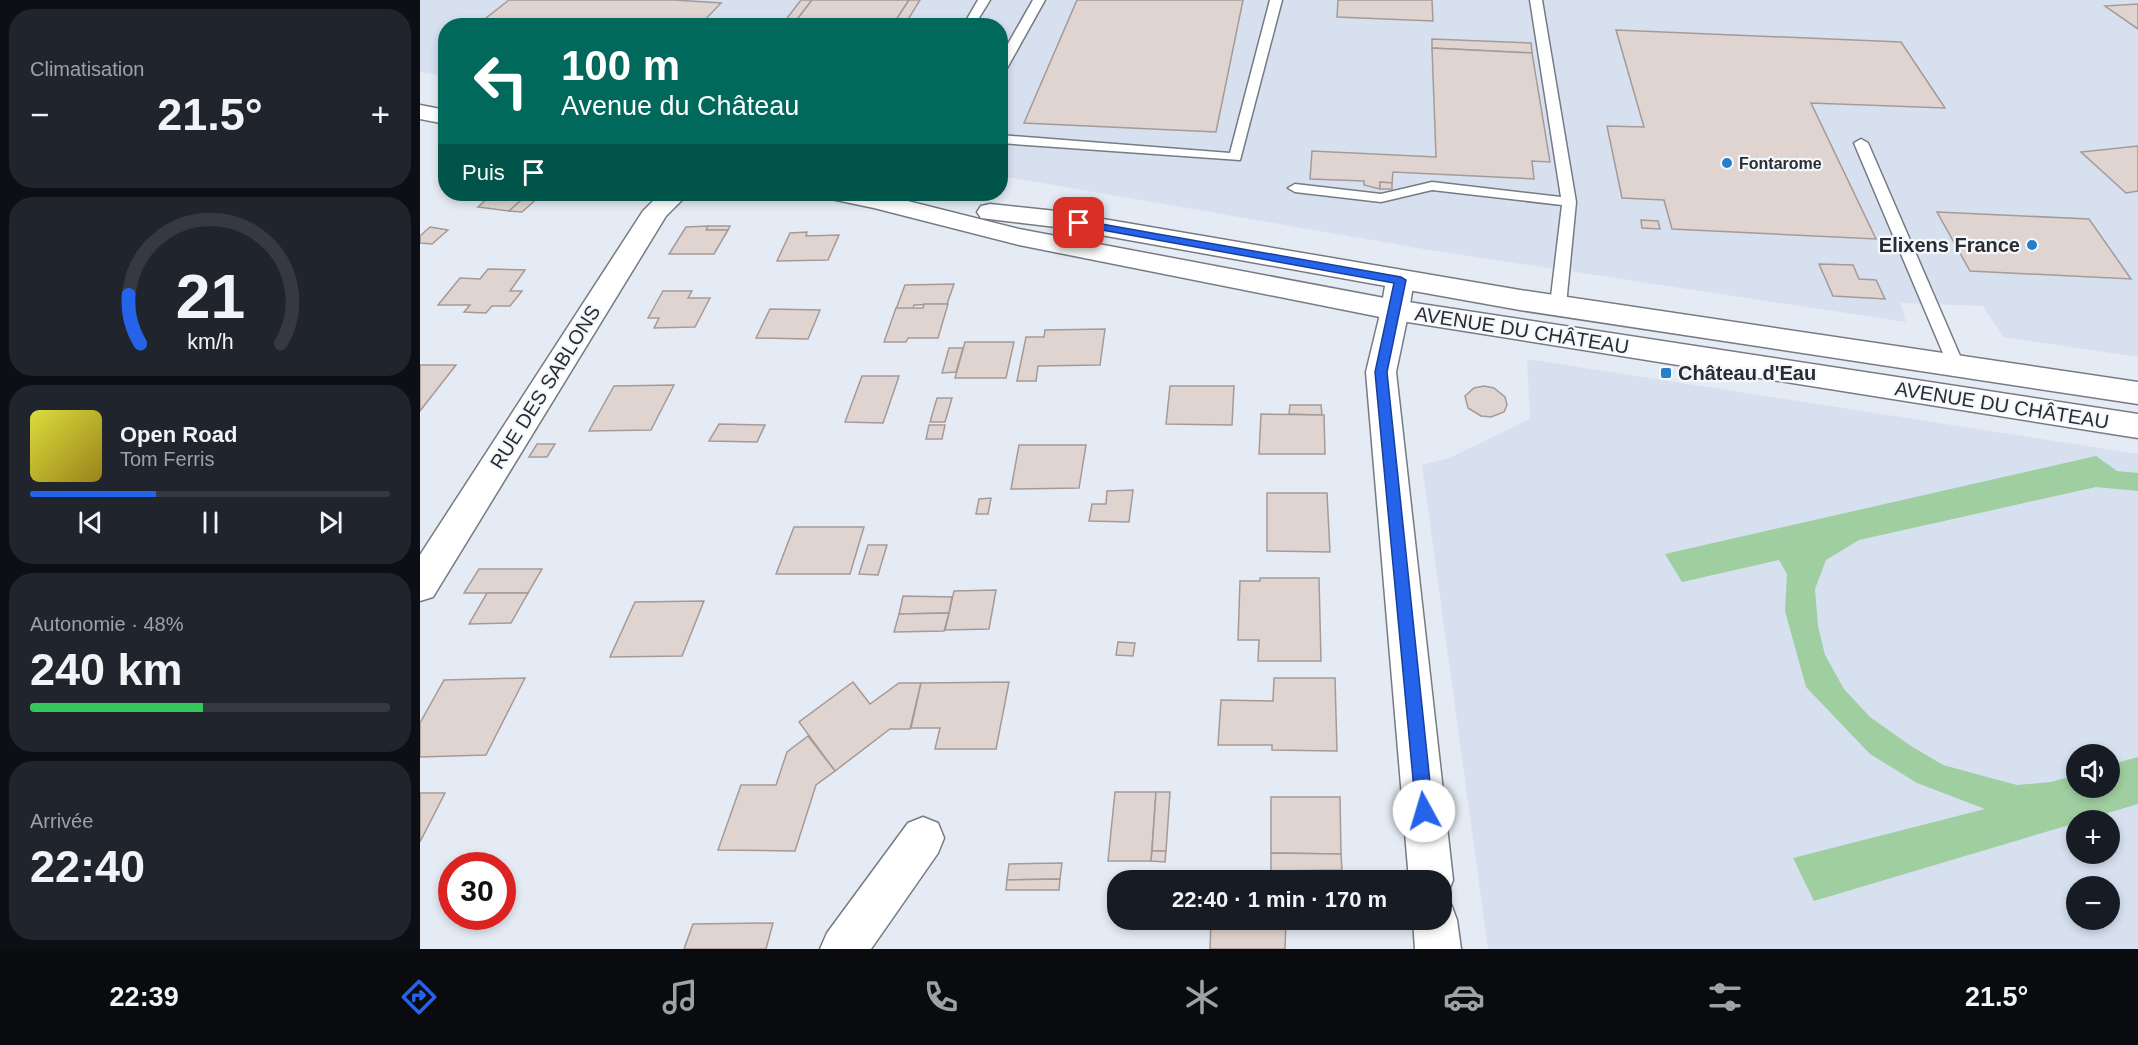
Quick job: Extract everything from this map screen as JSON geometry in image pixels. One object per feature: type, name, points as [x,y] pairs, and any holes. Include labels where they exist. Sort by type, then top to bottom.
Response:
[{"type":"main road","points":[[420,112],[438,115]]},
{"type":"main road","name":"RUE DES SABLONS","points":[[420,586],[656,211],[667,201]]},
{"type":"main road","name":"AVENUE DU CHÂTEAU","points":[[879,201],[1019,237],[1398,295],[2138,426]]},
{"type":"main road","points":[[1398,295],[1381,372],[1430,870]]},
{"type":"main road","name":"AVENUE DU CHÂTEAU","points":[[1398,295],[1558,305],[2138,393]]},
{"type":"main road","points":[[843,949],[923,838]]},
{"type":"main road","points":[[1436,930],[1438,949]]},
{"type":"lane","points":[[973,18],[984,0]]},
{"type":"lane","points":[[1008,56],[1039,0]]},
{"type":"lane","points":[[1008,141],[1234,157],[1276,0]]},
{"type":"lane","points":[[1536,0],[1569,202],[1558,305]]},
{"type":"lane","points":[[1861,143],[1956,365]]},
{"type":"lane","points":[[1295,188],[1381,198],[1432,186],[1569,202]]},
{"type":"shaded area","points":[[420,0],[2138,0],[2138,357],[2003,337],[1983,306],[1900,303],[1906,322],[1429,250],[1008,177],[1008,18],[438,18],[438,75],[420,72]]},
{"type":"shaded area","points":[[1527,359],[2138,454],[2138,949],[1488,949],[1422,465],[1449,458],[1530,419]]},
{"type":"green space","points":[[2096,456],[2117,471],[2138,473],[2138,491],[2096,487],[1859,540],[1826,560],[1815,589],[1818,626],[1825,655],[1844,689],[1870,717],[1911,746],[1943,765],[2017,785],[2051,782],[2066,778],[2066,798],[2120,798],[2120,762],[2138,757],[2138,804],[2118,810],[2066,810],[2066,826],[1814,901],[1793,858],[1985,809],[1917,783],[1870,754],[1806,687],[1785,611],[1787,574],[1779,560],[1682,582],[1665,554]]},
{"type":"building","points":[[509,0],[674,0],[721,3],[707,18],[486,18]]},
{"type":"building","points":[[801,0],[812,0],[798,18],[787,18]]},
{"type":"building","points":[[812,0],[909,0],[897,18],[798,18]]},
{"type":"building","points":[[909,0],[920,0],[909,18],[897,18]]},
{"type":"building","points":[[1077,0],[1243,0],[1216,132],[1024,123]]},
{"type":"building","points":[[1338,0],[1432,0],[1433,21],[1337,17]]},
{"type":"building","points":[[2138,4],[2138,29],[2105,6]]},
{"type":"building","name":"Fontarome","points":[[1616,30],[1901,42],[1945,108],[1811,103],[1876,239],[1672,229],[1664,200],[1622,198],[1607,126],[1644,127]]},
{"type":"building","points":[[1432,39],[1531,43],[1532,53],[1432,48]]},
{"type":"building","points":[[1432,48],[1532,53],[1550,162],[1532,161],[1534,179],[1393,172],[1392,183],[1380,182],[1380,189],[1364,185],[1364,181],[1310,179],[1312,151],[1436,157]]},
{"type":"building","points":[[2138,146],[2138,191],[2126,193],[2081,152]]},
{"type":"building","points":[[1380,182],[1392,183],[1392,189],[1380,189]]},
{"type":"building","points":[[484,201],[520,201],[509,211],[478,207]]},
{"type":"building","points":[[520,201],[534,201],[522,212],[509,211]]},
{"type":"building","name":"Elixens France","points":[[1937,212],[2089,219],[2131,279],[1970,271]]},
{"type":"building","points":[[1641,220],[1658,221],[1660,229],[1642,228]]},
{"type":"building","points":[[708,226],[730,226],[728,230],[706,230]]},
{"type":"building","points":[[708,226],[706,230],[728,230],[714,254],[669,254],[686,227]]},
{"type":"building","points":[[430,227],[448,230],[432,244],[420,243],[420,236]]},
{"type":"building","points":[[807,232],[806,236],[839,235],[828,260],[777,261],[790,233]]},
{"type":"building","points":[[1819,264],[1853,265],[1859,279],[1876,280],[1885,299],[1833,296]]},
{"type":"building","points":[[488,269],[525,270],[510,291],[522,291],[510,306],[492,306],[486,313],[464,312],[470,305],[438,305],[460,278],[480,279]]},
{"type":"building","points":[[954,284],[947,304],[914,305],[913,309],[896,309],[905,285]]},
{"type":"building","points":[[663,291],[692,291],[688,298],[710,298],[695,327],[654,328],[659,318],[648,318]]},
{"type":"building","points":[[924,304],[948,304],[938,338],[908,338],[906,342],[884,342],[896,308],[923,308]]},
{"type":"building","points":[[770,309],[820,310],[808,339],[756,338]]},
{"type":"building","points":[[1105,329],[1100,365],[1038,366],[1036,381],[1017,381],[1026,337],[1044,337],[1045,330]]},
{"type":"building","points":[[965,342],[1014,342],[1006,378],[955,378]]},
{"type":"building","points":[[949,348],[963,348],[956,372],[942,373]]},
{"type":"building","points":[[420,365],[456,365],[420,411]]},
{"type":"building","points":[[862,376],[899,376],[883,423],[845,422]]},
{"type":"building","points":[[674,385],[651,430],[589,431],[614,386]]},
{"type":"building","points":[[1170,386],[1234,386],[1232,425],[1166,424]]},
{"type":"building","points":[[1484,386],[1494,388],[1505,397],[1507,405],[1504,412],[1491,417],[1481,416],[1468,408],[1465,396],[1474,388]]},
{"type":"building","points":[[937,398],[952,398],[945,422],[930,422]]},
{"type":"building","points":[[1290,405],[1321,405],[1322,415],[1289,414]]},
{"type":"building","points":[[1261,414],[1324,415],[1325,454],[1259,454]]},
{"type":"building","points":[[719,424],[765,425],[757,442],[709,441]]},
{"type":"building","points":[[929,425],[945,425],[942,439],[926,439]]},
{"type":"building","points":[[537,444],[555,444],[547,457],[529,457]]},
{"type":"building","points":[[1019,445],[1086,445],[1079,488],[1011,489]]},
{"type":"building","points":[[1133,490],[1129,522],[1089,521],[1092,504],[1106,504],[1107,491]]},
{"type":"building","points":[[1267,493],[1327,493],[1330,552],[1267,551]]},
{"type":"building","points":[[991,498],[988,514],[976,514],[979,499]]},
{"type":"building","points":[[794,527],[864,527],[850,574],[776,574]]},
{"type":"building","points":[[868,545],[887,545],[878,575],[859,574]]},
{"type":"building","points":[[479,569],[542,569],[528,593],[464,593]]},
{"type":"building","points":[[1260,578],[1319,578],[1321,661],[1258,661],[1259,640],[1238,640],[1240,581],[1260,581]]},
{"type":"building","points":[[996,590],[989,629],[945,630],[954,591]]},
{"type":"building","points":[[487,593],[528,593],[511,623],[469,624]]},
{"type":"building","points":[[903,596],[952,597],[949,613],[899,614]]},
{"type":"building","points":[[704,601],[682,656],[610,657],[635,602]]},
{"type":"building","points":[[949,613],[944,631],[894,632],[899,614]]},
{"type":"building","points":[[1118,642],[1135,643],[1133,656],[1116,655]]},
{"type":"building","points":[[525,678],[486,755],[420,757],[420,723],[444,680]]},
{"type":"building","points":[[1274,678],[1335,678],[1337,751],[1272,750],[1272,745],[1218,745],[1221,700],[1273,701]]},
{"type":"building","points":[[853,682],[870,704],[899,683],[921,683],[910,729],[890,729],[835,771],[799,722]]},
{"type":"building","points":[[1009,682],[996,749],[935,749],[940,728],[911,728],[921,683]]},
{"type":"building","points":[[808,736],[835,771],[816,785],[795,851],[718,850],[741,785],[776,785],[787,752]]},
{"type":"building","points":[[1115,792],[1156,792],[1151,861],[1108,861]]},
{"type":"building","points":[[1156,792],[1170,792],[1166,851],[1152,851]]},
{"type":"building","points":[[420,793],[445,793],[420,842]]},
{"type":"building","points":[[1271,797],[1340,797],[1341,854],[1271,853]]},
{"type":"building","points":[[1152,851],[1166,851],[1165,862],[1151,861]]},
{"type":"building","points":[[1271,853],[1341,854],[1342,870],[1271,870]]},
{"type":"building","points":[[1062,863],[1060,879],[1007,880],[1009,864]]},
{"type":"building","points":[[1060,879],[1059,890],[1006,890],[1007,880]]},
{"type":"building","points":[[773,923],[766,949],[684,949],[693,924]]},
{"type":"building","points":[[1211,930],[1286,930],[1285,949],[1210,949]]},
{"type":"place","name":"Fontarome","points":[[1727,163]]},
{"type":"place","name":"Elixens France","points":[[2032,245]]},
{"type":"place","name":"Château d'Eau","points":[[1666,373]]},
{"type":"route","points":[[1079,223],[1401,280],[1381,372],[1424,811]]}]
